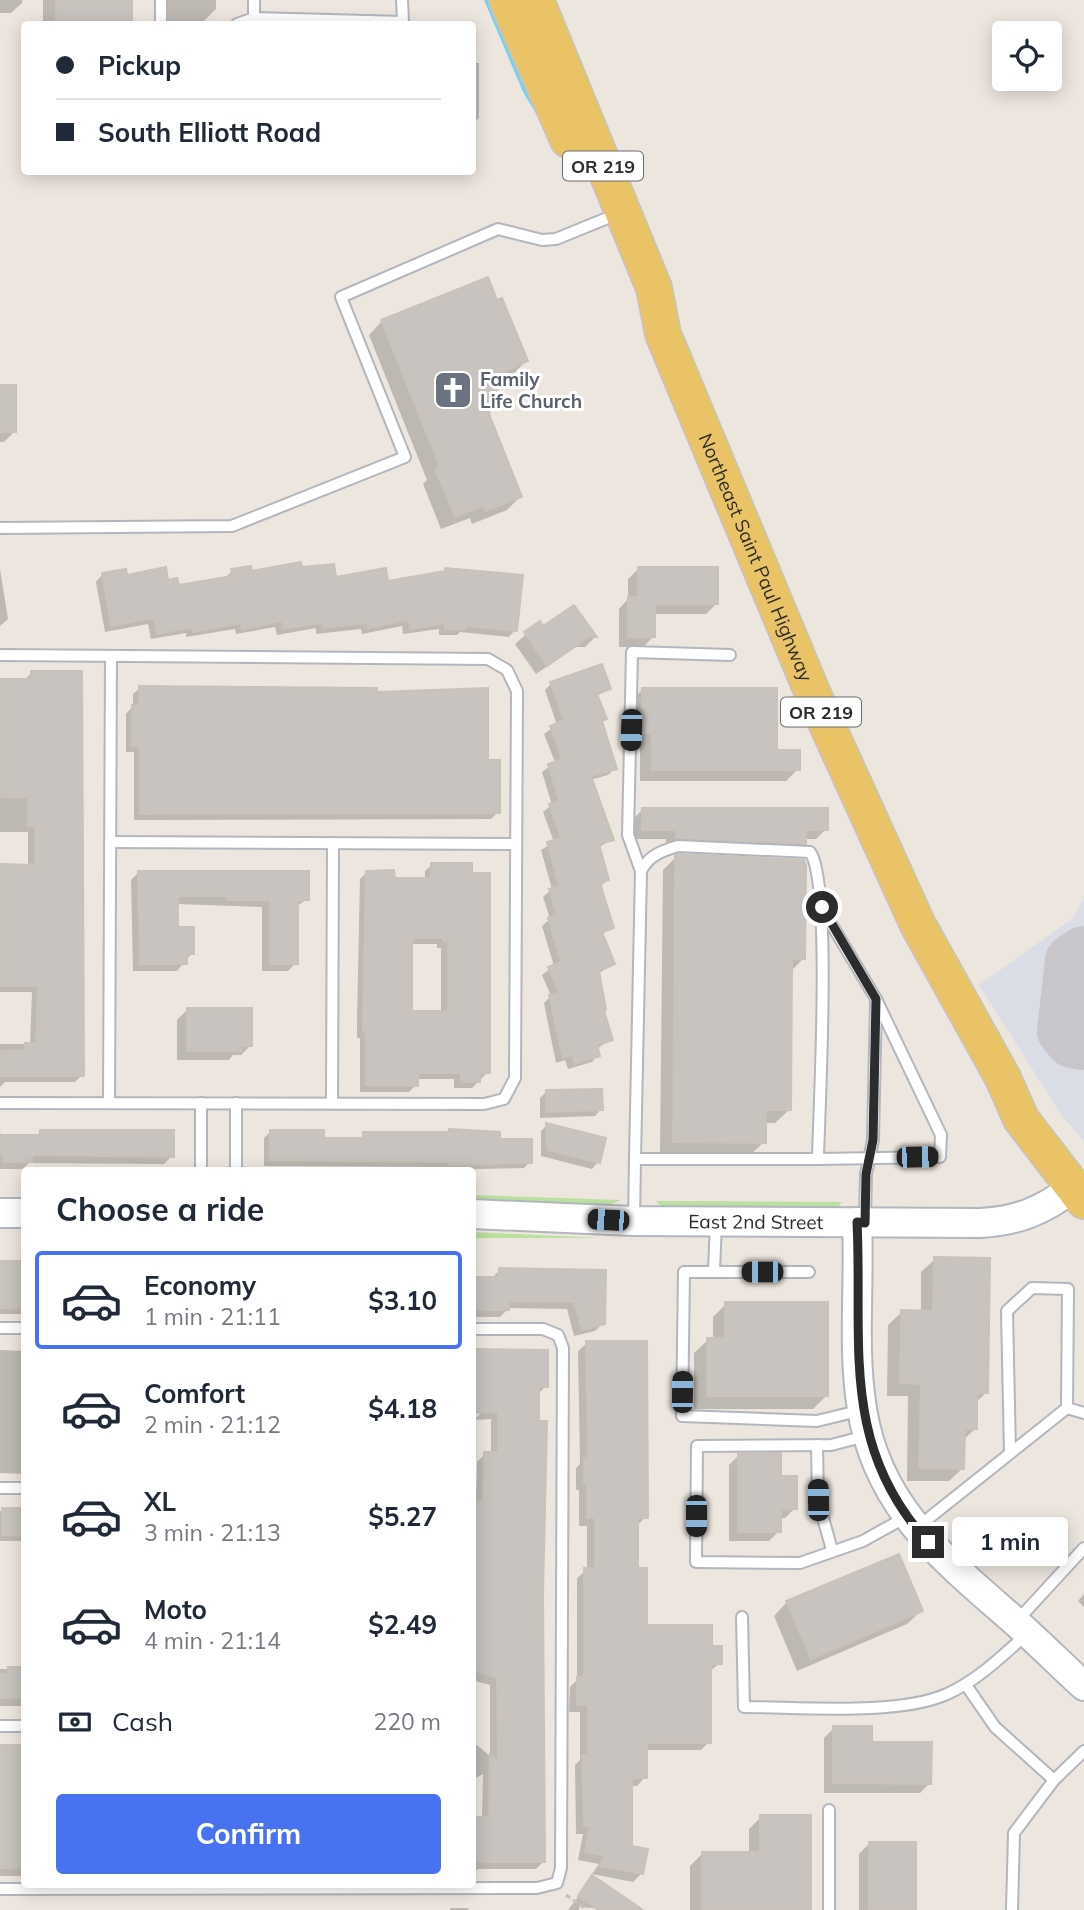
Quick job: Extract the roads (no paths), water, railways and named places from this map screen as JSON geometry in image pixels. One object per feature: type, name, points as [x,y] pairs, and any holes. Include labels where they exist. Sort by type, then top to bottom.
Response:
[{"type":"main road","name":"Northeast Saint Paul Highway","points":[[507,0],[638,295],[663,334],[875,833],[918,925],[1003,1078],[1035,1110],[1080,1186]]},
{"type":"main road","name":"Northeast Saint Paul Highway","points":[[536,0],[654,288],[663,334]]},
{"type":"street","name":"East 2nd Street","points":[[476,1214],[634,1221],[998,1222],[1036,1213],[1080,1186]]},
{"type":"street","points":[[0,1213],[21,1213]]},
{"type":"street","points":[[861,1222],[858,1364],[865,1422],[880,1468],[911,1523],[939,1555],[1084,1686]]},
{"type":"lane","points":[[161,0],[161,21]]},
{"type":"lane","points":[[254,0],[254,18]]},
{"type":"lane","points":[[402,0],[403,21]]},
{"type":"lane","points":[[246,21],[254,18],[366,21]]},
{"type":"lane","points":[[0,528],[232,526],[405,457],[341,297],[498,229],[541,240],[556,239],[606,219]]},
{"type":"lane","points":[[634,1221],[641,871],[628,835],[632,652],[730,655]]},
{"type":"lane","points":[[0,655],[488,659],[508,670],[517,691],[514,844],[515,1078],[504,1099],[484,1104],[0,1102]]},
{"type":"lane","points":[[109,1103],[111,656]]},
{"type":"lane","points":[[110,842],[514,844]]},
{"type":"lane","points":[[332,1103],[333,843]]},
{"type":"lane","points":[[641,871],[646,861],[659,852],[678,846],[803,849],[810,852],[817,861],[822,907],[818,1159]]},
{"type":"lane","points":[[635,1159],[940,1157],[941,1135],[876,999],[822,907]]},
{"type":"lane","points":[[861,1222],[873,1140],[876,999]]},
{"type":"lane","points":[[201,1103],[201,1167]]},
{"type":"lane","points":[[236,1103],[236,1167]]},
{"type":"lane","points":[[714,1271],[716,1222]]},
{"type":"lane","points":[[809,1272],[684,1272],[682,1416],[865,1422]]},
{"type":"lane","points":[[1010,1453],[1007,1311],[1032,1288],[1068,1289],[1067,1408]]},
{"type":"lane","points":[[0,1328],[21,1328]]},
{"type":"lane","points":[[476,1329],[543,1329],[558,1335],[563,1348],[561,1868],[557,1883],[537,1888],[476,1888]]},
{"type":"lane","points":[[865,1422],[831,1445],[697,1446],[696,1562],[800,1563],[911,1523],[1010,1453],[1067,1408]]},
{"type":"lane","points":[[1067,1408],[1084,1413]]},
{"type":"lane","points":[[817,1445],[818,1500],[832,1550]]},
{"type":"lane","points":[[0,1488],[21,1488]]},
{"type":"lane","points":[[742,1617],[744,1707],[884,1706],[927,1701],[966,1685],[1022,1628],[1084,1548]]},
{"type":"lane","points":[[966,1685],[995,1727],[1054,1780]]},
{"type":"lane","points":[[0,1726],[21,1726]]},
{"type":"lane","points":[[1013,1910],[1014,1833],[1054,1780],[1084,1751]]},
{"type":"lane","points":[[829,1810],[829,1910]]},
{"type":"lane","points":[[0,1889],[76,1888]]},
{"type":"water","points":[[484,0],[489,0],[541,122],[523,92]]},
{"type":"place","name":"Family Life Church","points":[[453,390]]}]
